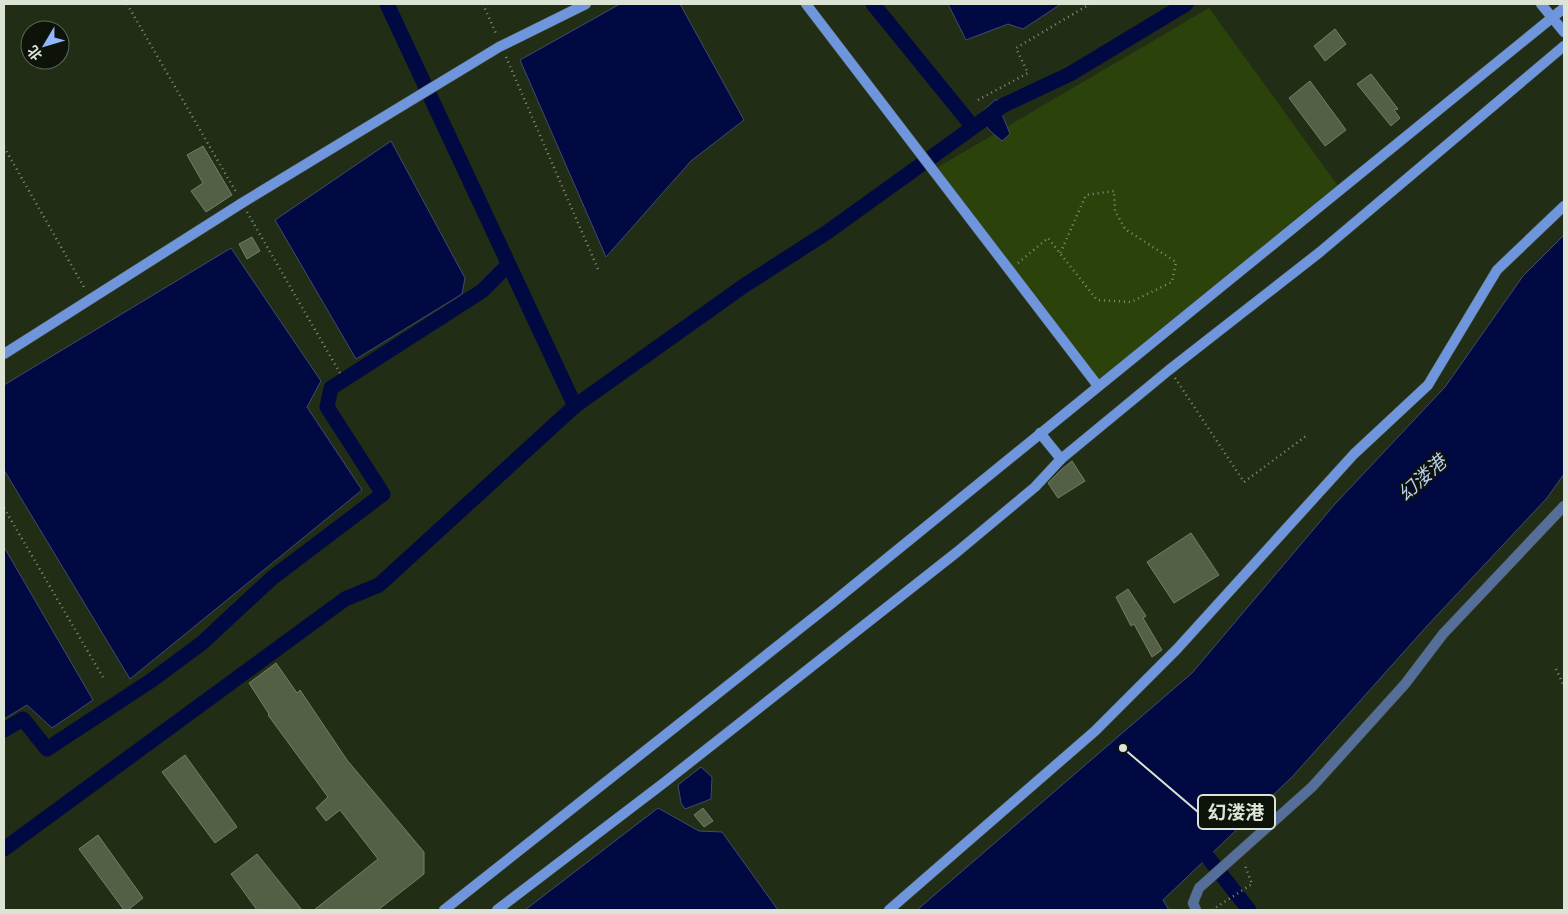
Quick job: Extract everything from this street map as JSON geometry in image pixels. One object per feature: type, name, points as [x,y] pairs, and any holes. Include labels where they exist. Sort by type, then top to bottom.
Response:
[{"type":"main road","points":[[4,354],[242,204],[501,46],[586,4]]},
{"type":"main road","points":[[806,4],[1098,386]]},
{"type":"main road","points":[[1541,4],[1564,32]]},
{"type":"main road","points":[[444,910],[832,603],[1564,8]]},
{"type":"main road","points":[[497,910],[665,782],[957,552],[1035,486],[1061,459],[1169,370],[1320,252],[1564,46]]},
{"type":"main road","points":[[889,910],[1095,732],[1177,649],[1354,454],[1428,385],[1497,270],[1564,206]]},
{"type":"main road","points":[[1040,433],[1061,459]]},
{"type":"street","points":[[1196,910],[1193,903],[1199,888],[1312,787],[1405,684],[1443,634],[1564,506]]},
{"type":"path","points":[[127,4],[340,373]]},
{"type":"path","points":[[483,4],[598,269]]},
{"type":"path","points":[[978,100],[1028,73],[1016,48],[1090,4]]},
{"type":"path","points":[[4,147],[91,299]]},
{"type":"path","points":[[1010,270],[1048,238],[1060,254],[1097,300],[1131,302],[1172,282],[1176,262],[1125,229],[1116,211],[1114,191],[1086,195],[1060,254]]},
{"type":"path","points":[[1169,370],[1244,482],[1306,436]]},
{"type":"path","points":[[4,508],[104,679]]},
{"type":"path","points":[[1556,669],[1564,686]]},
{"type":"path","points":[[1212,910],[1252,884],[1240,853]]},
{"type":"green space","points":[[1209,8],[1341,190],[1098,386],[933,170]]},
{"type":"water","points":[[620,4],[680,4],[744,120],[691,161],[606,257],[520,60]]},
{"type":"water","points":[[948,4],[1061,4],[1023,29],[1008,24],[966,40]]},
{"type":"water","points":[[996,99],[1010,134],[1002,141],[989,130],[979,115]]},
{"type":"water","points":[[391,141],[465,278],[462,294],[356,359],[275,220]]},
{"type":"water","points":[[1564,235],[1564,474],[1547,498],[1427,626],[1292,777],[1163,900],[1169,910],[917,910],[1192,673],[1335,504],[1445,387],[1523,276]]},
{"type":"water","points":[[231,248],[321,381],[307,407],[362,490],[130,679],[4,470],[4,385]]},
{"type":"water","points":[[4,547],[93,700],[52,728],[27,705],[4,719]]},
{"type":"water","points":[[701,767],[712,777],[711,799],[685,809],[681,803],[678,785]]},
{"type":"water","points":[[658,808],[699,831],[722,832],[778,910],[525,910]]},
{"type":"building","points":[[1335,29],[1346,44],[1325,61],[1314,46]]},
{"type":"building","points":[[1371,74],[1398,109],[1394,110],[1400,118],[1391,126],[1357,84]]},
{"type":"building","points":[[1310,81],[1346,130],[1325,146],[1289,98]]},
{"type":"building","points":[[203,146],[232,195],[206,212],[191,191],[203,183],[187,155]]},
{"type":"building","points":[[252,237],[260,251],[247,259],[239,244]]},
{"type":"building","points":[[1072,461],[1085,481],[1058,498],[1048,483]]},
{"type":"building","points":[[1191,533],[1219,575],[1174,603],[1147,562]]},
{"type":"building","points":[[1128,589],[1146,616],[1143,618],[1162,650],[1152,657],[1134,624],[1131,626],[1116,597]]},
{"type":"building","points":[[276,663],[297,693],[300,690],[347,760],[424,852],[424,874],[378,910],[314,910],[378,859],[340,810],[326,821],[316,808],[328,797],[268,715],[249,683]]},
{"type":"building","points":[[185,755],[237,827],[215,843],[162,772]]},
{"type":"building","points":[[703,808],[713,821],[704,827],[694,815]]},
{"type":"building","points":[[98,835],[143,898],[128,910],[124,910],[79,849]]},
{"type":"building","points":[[257,854],[302,910],[257,910],[231,874]]},
{"type":"waterway","points":[[387,4],[575,406]]},
{"type":"waterway","points":[[873,4],[973,127]]},
{"type":"waterway","points":[[4,849],[345,599],[379,585],[575,406],[745,285],[826,233],[1004,105],[1070,74],[1186,4]]},
{"type":"waterway","points":[[4,730],[23,719],[47,749],[152,680],[202,643],[272,578],[383,494],[327,407],[331,388],[482,291],[507,266]]},
{"type":"waterway","points":[[1196,842],[1249,910]]},
{"type":"place","name":"幻溇港","points":[[1123,748]]}]
